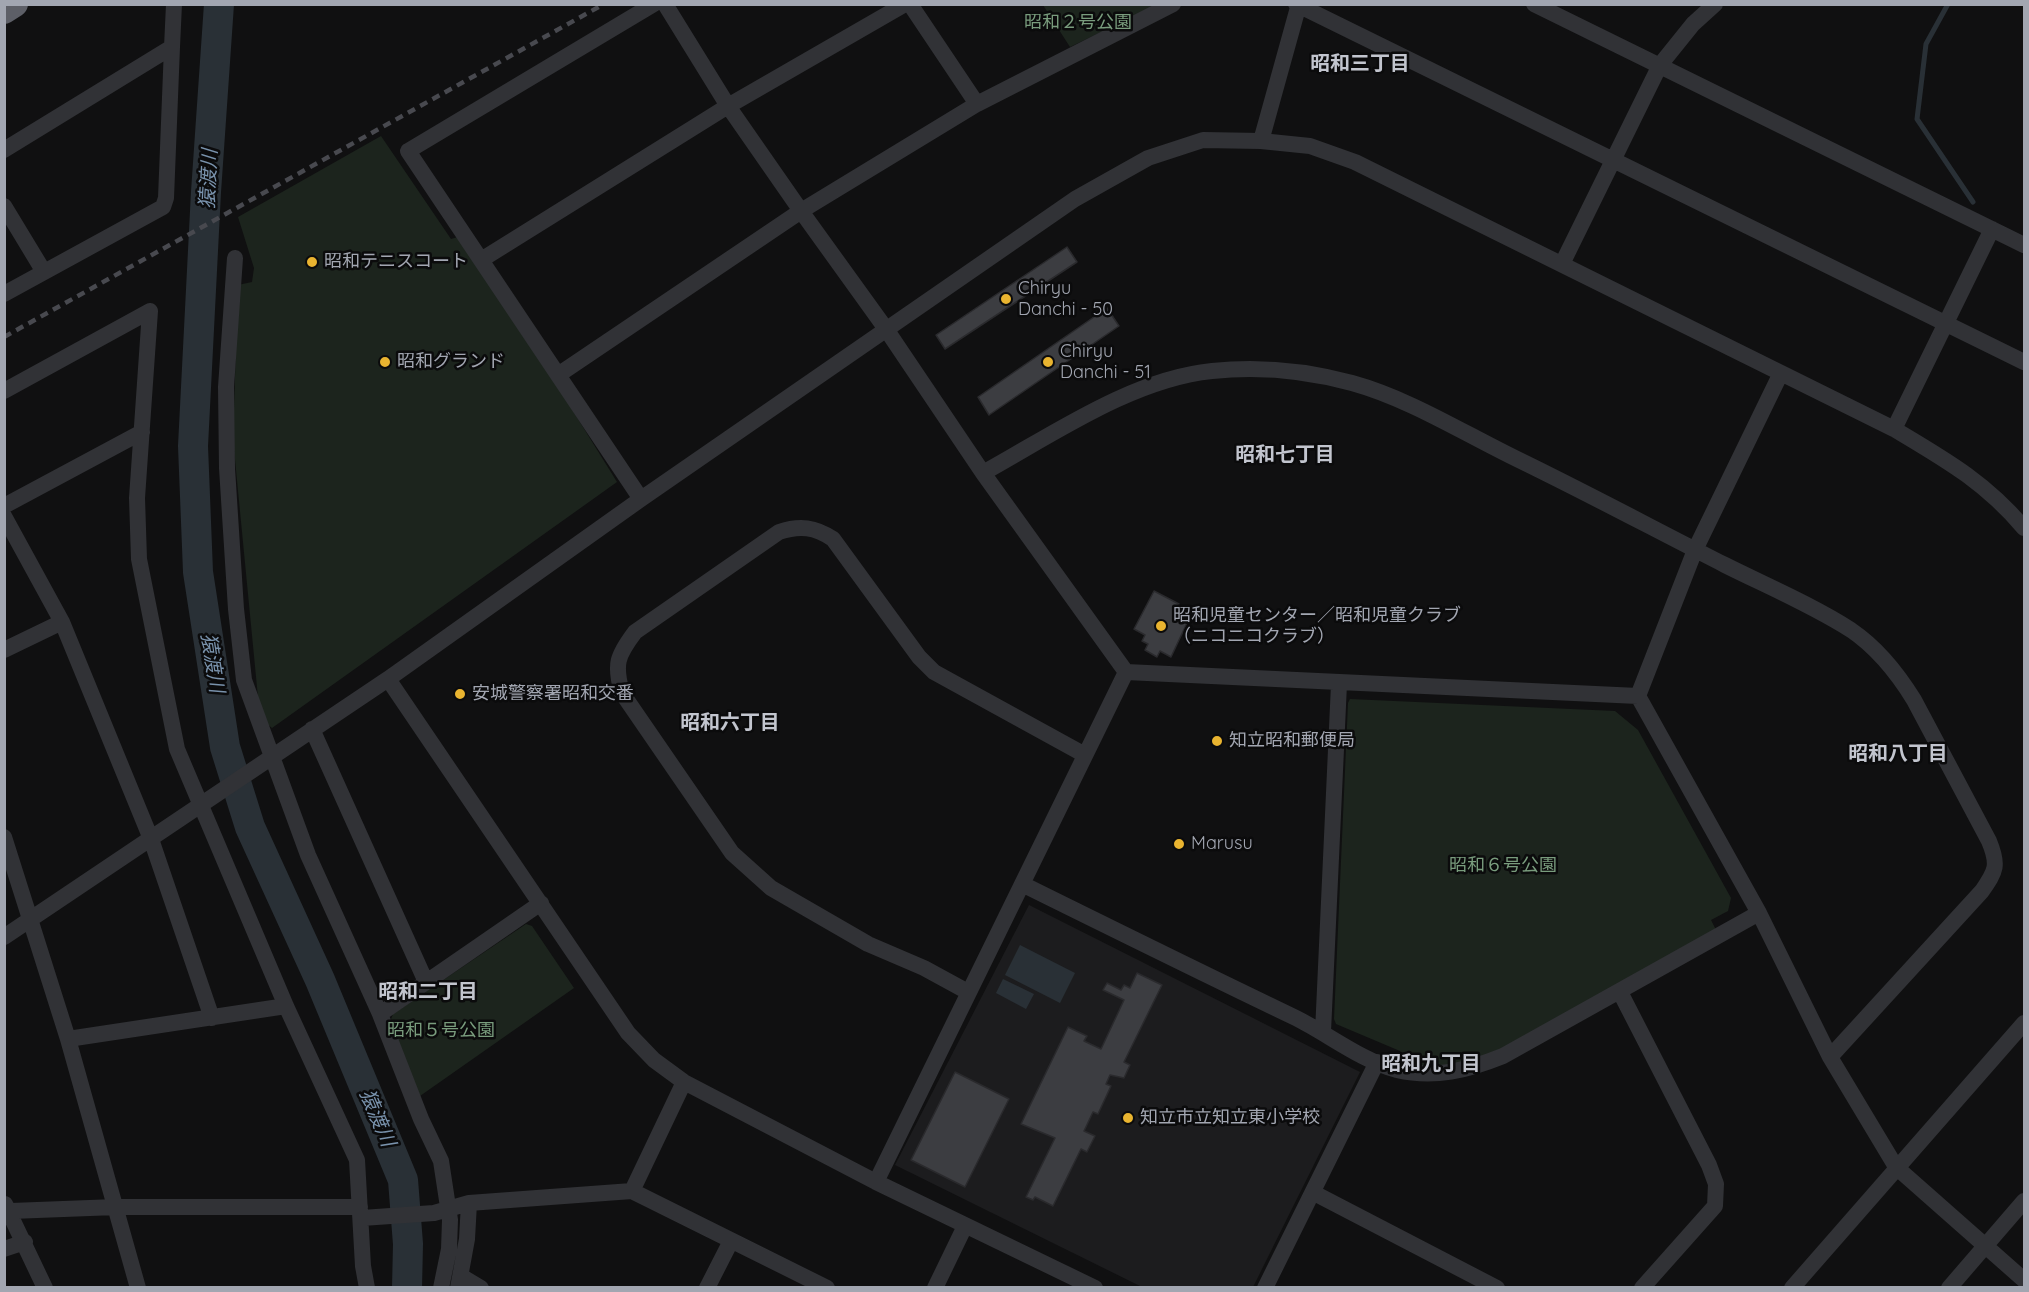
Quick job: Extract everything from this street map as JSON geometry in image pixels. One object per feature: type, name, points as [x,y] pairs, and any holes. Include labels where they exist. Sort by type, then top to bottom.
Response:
[{"type":"highway","points":[[4,11],[15,4]]},
{"type":"street","points":[[4,294],[163,207],[166,198],[174,4]]},
{"type":"street","points":[[641,499],[408,151],[654,4]]},
{"type":"street","points":[[665,4],[728,106],[886,329],[983,473],[1126,672]]},
{"type":"street","points":[[482,260],[728,106],[905,4]]},
{"type":"street","points":[[910,4],[977,104]]},
{"type":"street","points":[[558,375],[801,211],[977,104],[1173,4]]},
{"type":"street","points":[[1534,4],[2025,245]]},
{"type":"street","points":[[1562,264],[1660,65],[1693,24],[1715,4]]},
{"type":"street","points":[[1261,141],[1298,5],[2025,362]]},
{"type":"street","points":[[4,150],[172,47]]},
{"type":"street","points":[[4,937],[388,679],[641,499],[1075,199],[1148,158],[1203,141],[1261,141],[1310,146],[1355,162],[1780,375],[1894,429],[1964,471],[2025,528]]},
{"type":"street","points":[[4,206],[44,272]]},
{"type":"street","points":[[1894,429],[1992,229]]},
{"type":"street","points":[[235,258],[226,387],[231,545],[244,680],[267,760],[380,1014],[421,1119],[441,1161],[442,1211],[449,1249],[441,1287]]},
{"type":"street","points":[[4,391],[150,311],[137,498],[139,559],[177,749],[204,803],[286,1006],[357,1160],[363,1266],[367,1287]]},
{"type":"street","points":[[983,473],[1128,394],[1179,377],[1212,370],[1289,371],[1354,383],[1399,401],[1695,550],[1835,621],[1865,641],[1901,679],[1954,770],[1995,855],[1995,872],[1982,891],[1830,1057]]},
{"type":"street","points":[[1638,696],[1695,550],[1780,375]]},
{"type":"street","points":[[4,506],[142,432]]},
{"type":"street","points":[[4,516],[62,622],[151,839],[212,1018]]},
{"type":"street","points":[[968,992],[804,910],[771,888],[732,853],[622,693],[615,670],[621,651],[635,632],[779,532],[794,527],[818,529],[832,539],[919,657],[934,672],[1085,755]]},
{"type":"street","points":[[4,650],[62,622]]},
{"type":"street","points":[[1126,672],[1339,684],[1638,696]]},
{"type":"street","points":[[876,1182],[1126,672]]},
{"type":"street","points":[[388,679],[628,1033],[654,1060],[684,1082],[876,1182],[1095,1287]]},
{"type":"street","points":[[1323,1032],[1339,684]]},
{"type":"street","points":[[1638,696],[1759,913],[1830,1057],[1896,1167],[2025,1280]]},
{"type":"street","points":[[312,729],[426,982]]},
{"type":"street","points":[[4,837],[68,1039],[138,1287]]},
{"type":"street","points":[[1022,884],[1323,1032],[1377,1062],[1397,1070],[1427,1074],[1467,1071],[1503,1056],[1759,913]]},
{"type":"street","points":[[380,1014],[541,903]]},
{"type":"street","points":[[1620,992],[1709,1165],[1716,1184],[1715,1206],[1642,1287]]},
{"type":"street","points":[[68,1039],[286,1006]]},
{"type":"street","points":[[1792,1287],[2025,1023]]},
{"type":"street","points":[[1265,1287],[1314,1193],[1377,1062]]},
{"type":"street","points":[[632,1191],[684,1082]]},
{"type":"street","points":[[45,1287],[8,1208],[116,1207],[361,1213],[442,1211],[469,1203],[632,1191],[826,1287]]},
{"type":"street","points":[[1314,1193],[1497,1287]]},
{"type":"street","points":[[1949,1287],[2025,1201]]},
{"type":"street","points":[[469,1203],[459,1282],[481,1287]]},
{"type":"street","points":[[935,1287],[965,1226]]},
{"type":"street","points":[[707,1287],[731,1241]]},
{"type":"street","points":[[4,1249],[25,1242]]},
{"type":"shaded area","name":"知立市立知立東小学校","points":[[1029,905],[1360,1072],[1253,1287],[1142,1287],[895,1165]]},
{"type":"shaded area","points":[[1020,945],[1075,973],[1060,1003],[1005,975]]},
{"type":"shaded area","points":[[1003,979],[1034,994],[1026,1009],[996,993]]},
{"type":"green space","name":"昭和２号公園","points":[[1043,5],[1157,5],[1070,47]]},
{"type":"green space","name":"昭和グランド","points":[[381,136],[451,239],[464,235],[617,482],[272,728],[260,718],[233,439],[238,285],[252,282],[254,268],[238,217]]},
{"type":"green space","name":"昭和６号公園","points":[[1350,699],[1615,711],[1638,730],[1731,898],[1728,911],[1711,920],[1716,930],[1502,1050],[1463,1065],[1429,1067],[1399,1063],[1400,1051],[1336,1024],[1334,1019]]},
{"type":"green space","name":"昭和５号公園","points":[[526,924],[532,926],[574,988],[420,1096],[390,1022],[393,1014]]},
{"type":"building","name":"Chiryu Danchi - 50","points":[[1067,247],[1077,262],[945,349],[936,335]]},
{"type":"building","name":"Chiryu Danchi - 51","points":[[1107,308],[1119,326],[989,415],[978,397]]},
{"type":"building","name":"昭和児童センター／昭和児童クラブ （ニコニコクラブ）","points":[[1154,591],[1179,604],[1173,616],[1187,623],[1171,657],[1160,651],[1157,657],[1145,650],[1148,644],[1142,641],[1145,635],[1134,629]]},
{"type":"building","points":[[1137,973],[1162,985],[1124,1062],[1130,1065],[1124,1078],[1110,1075],[1106,1084],[1111,1086],[1098,1114],[1093,1112],[1084,1131],[1095,1136],[1087,1152],[1081,1149],[1053,1206],[1035,1197],[1033,1200],[1026,1197],[1055,1138],[1021,1124],[1068,1027],[1087,1036],[1084,1041],[1101,1049],[1124,1000],[1103,990],[1107,983],[1121,990],[1124,985],[1130,988]]},
{"type":"building","points":[[955,1072],[1009,1099],[965,1187],[911,1160]]},
{"type":"waterway","name":"猿渡川","points":[[219,4],[206,192],[193,446],[198,572],[225,747],[250,827],[320,980],[403,1180],[408,1244],[407,1288]]},
{"type":"waterway","points":[[1948,4],[1926,44],[1917,119],[1973,202]]},
{"type":"railway","points":[[4,337],[604,4]]},
{"type":"place","name":"昭和テニスコート","points":[[312,262]]},
{"type":"place","name":"Chiryu Danchi - 50","points":[[1006,299]]},
{"type":"place","name":"昭和グランド","points":[[385,362]]},
{"type":"place","name":"Chiryu Danchi - 51","points":[[1048,362]]},
{"type":"place","name":"昭和児童センター／昭和児童クラブ （ニコニコクラブ）","points":[[1161,626]]},
{"type":"place","name":"安城警察署昭和交番","points":[[460,694]]},
{"type":"place","name":"知立昭和郵便局","points":[[1217,741]]},
{"type":"place","name":"Marusu","points":[[1179,844]]},
{"type":"place","name":"知立市立知立東小学校","points":[[1128,1118]]},
{"type":"district","name":"昭和三丁目","points":[[1360,64]]},
{"type":"district","name":"昭和七丁目","points":[[1285,455]]},
{"type":"district","name":"昭和六丁目","points":[[730,723]]},
{"type":"district","name":"昭和八丁目","points":[[1898,754]]},
{"type":"district","name":"昭和二丁目","points":[[428,992]]},
{"type":"district","name":"昭和九丁目","points":[[1431,1064]]}]
